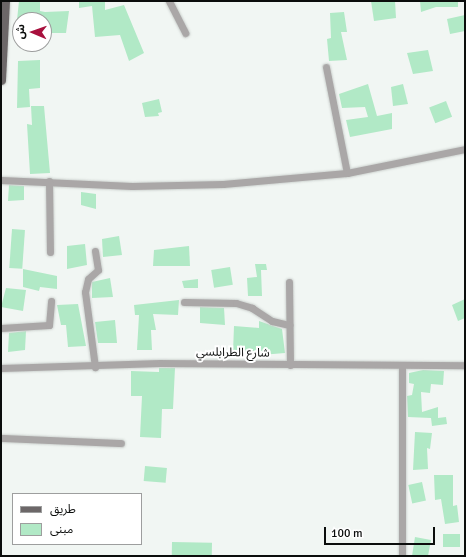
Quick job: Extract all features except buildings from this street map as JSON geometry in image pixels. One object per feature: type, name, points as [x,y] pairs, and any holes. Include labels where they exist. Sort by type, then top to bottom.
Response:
[{"type":"main road","points":[[1,80],[5,1]]},
{"type":"street","points":[[169,1],[185,33]]},
{"type":"street","points":[[326,67],[348,173]]},
{"type":"street","points":[[1,180],[194,186],[348,173],[465,149]]},
{"type":"street","points":[[49,181],[50,252]]},
{"type":"street","points":[[95,251],[98,270],[88,279],[85,292],[95,367]]},
{"type":"street","points":[[289,282],[290,365]]},
{"type":"street","points":[[1,328],[49,325],[51,301]]},
{"type":"street","points":[[184,302],[236,303],[252,308],[272,321],[290,325]]},
{"type":"street","name":"شارع الطرابلسي","points":[[1,368],[95,367],[160,363],[290,365],[465,364]]},
{"type":"street","points":[[402,365],[402,556]]},
{"type":"street","points":[[1,438],[122,443]]}]
